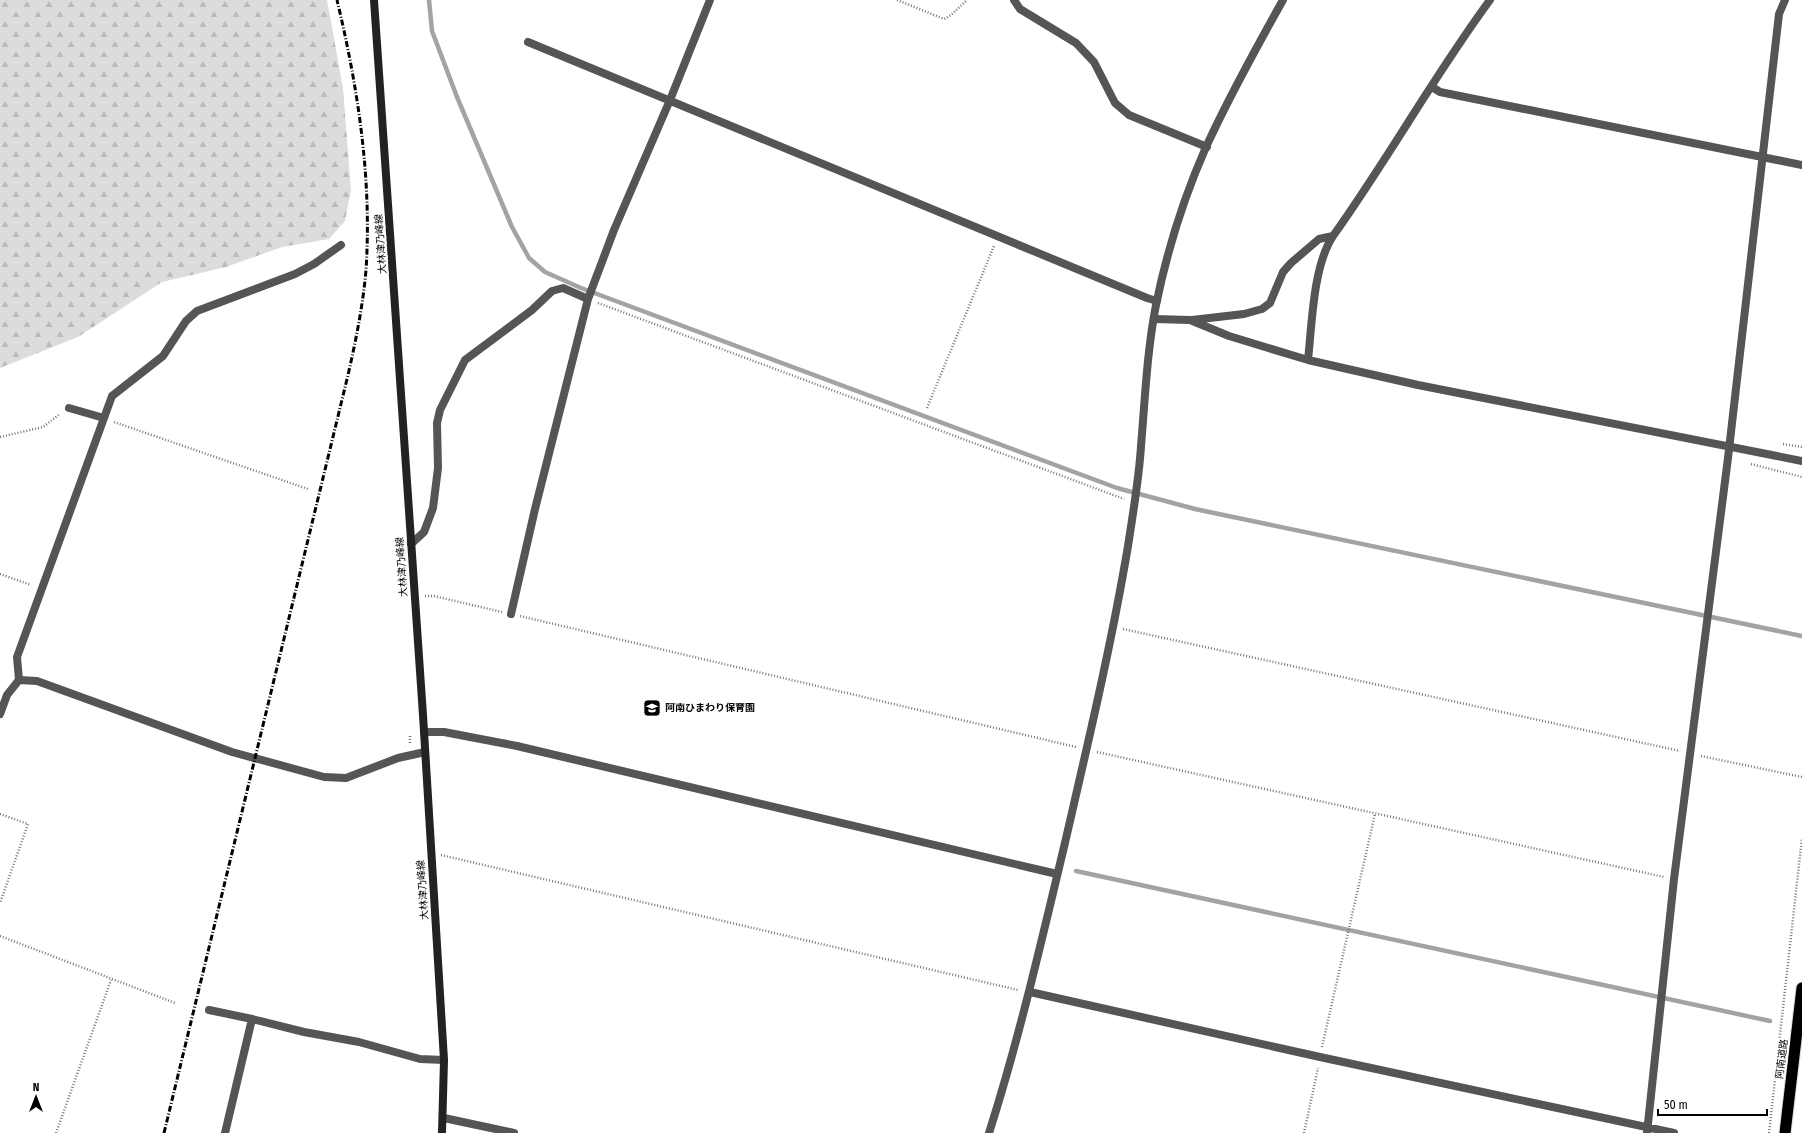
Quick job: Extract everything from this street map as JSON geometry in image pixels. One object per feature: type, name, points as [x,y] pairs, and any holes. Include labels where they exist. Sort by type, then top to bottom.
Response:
[{"type":"highway","name":"阿南道路","points":[[1785,1133],[1802,988]]},
{"type":"main road","name":"大林津乃峰線","points":[[374,0],[424,732],[430,855],[444,1060],[444,1118],[442,1133]]},
{"type":"street","points":[[511,614],[535,510],[590,294],[614,230],[670,100],[710,0]]},
{"type":"street","points":[[1014,0],[1020,9],[1076,43],[1094,62],[1115,103],[1129,115],[1207,147]]},
{"type":"street","points":[[989,1133],[1030,992],[1086,750],[1112,626],[1128,546],[1141,450],[1147,368],[1154,319],[1157,301],[1178,218],[1207,147],[1252,57],[1283,0]]},
{"type":"street","points":[[1308,360],[1319,269],[1325,247],[1355,205],[1432,87],[1459,42],[1490,0]]},
{"type":"street","points":[[1647,1130],[1674,879],[1692,754],[1780,14],[1785,0]]},
{"type":"street","points":[[528,42],[1157,301]]},
{"type":"street","points":[[1432,87],[1440,92],[1802,165]]},
{"type":"street","points":[[1154,319],[1190,320],[1244,314],[1262,309],[1270,302],[1283,272],[1291,263],[1319,239],[1332,236]]},
{"type":"street","points":[[0,714],[7,695],[19,680],[17,657],[112,396],[163,356],[186,321],[197,311],[295,274],[314,264],[341,245]]},
{"type":"street","points":[[411,544],[424,532],[433,508],[438,468],[437,423],[440,410],[465,360],[532,310],[552,291],[562,288],[590,294]]},
{"type":"street","points":[[1190,320],[1229,336],[1308,360],[1418,385],[1802,461]]},
{"type":"street","points":[[69,408],[104,418]]},
{"type":"street","points":[[19,680],[37,681],[232,752],[324,777],[346,778],[398,758],[425,752]]},
{"type":"street","points":[[424,732],[444,732],[517,746],[1057,874]]},
{"type":"street","points":[[1030,992],[1647,1130],[1674,1133]]},
{"type":"street","points":[[209,1010],[304,1032],[359,1042],[420,1058],[444,1060]]},
{"type":"street","points":[[225,1133],[252,1019]]},
{"type":"street","points":[[444,1118],[514,1133]]},
{"type":"path","points":[[897,0],[944,19],[951,15],[967,0]]},
{"type":"path","points":[[926,408],[998,236]]},
{"type":"path","points":[[590,294],[1134,502]]},
{"type":"path","points":[[0,437],[43,427],[69,408]]},
{"type":"path","points":[[104,418],[308,489]]},
{"type":"path","points":[[1750,463],[1802,477]]},
{"type":"path","points":[[0,574],[41,588]]},
{"type":"path","points":[[414,595],[434,596],[1086,750],[1674,879]]},
{"type":"path","points":[[1112,626],[1802,777]]},
{"type":"path","points":[[0,814],[28,824],[0,903]]},
{"type":"path","points":[[1304,1133],[1375,814]]},
{"type":"path","points":[[1769,1133],[1802,838]]},
{"type":"path","points":[[430,855],[445,855],[1030,992]]},
{"type":"path","points":[[0,936],[111,980],[175,1003]]},
{"type":"path","points":[[56,1133],[111,980]]},
{"type":"green space","points":[[0,0],[327,0],[343,88],[351,190],[345,221],[329,239],[282,247],[226,267],[162,282],[78,337],[0,368]]},
{"type":"waterway","points":[[429,0],[432,31],[457,97],[512,227],[529,258],[545,272],[581,288],[1117,488],[1195,509],[1802,636]]},
{"type":"waterway","points":[[1076,871],[1770,1021]]},
{"type":"railway","points":[[164,1133],[348,375],[365,283],[367,202],[362,134],[345,33],[337,0]]},
{"type":"place","name":"阿南ひまわり保育園","points":[[652,708]]}]
